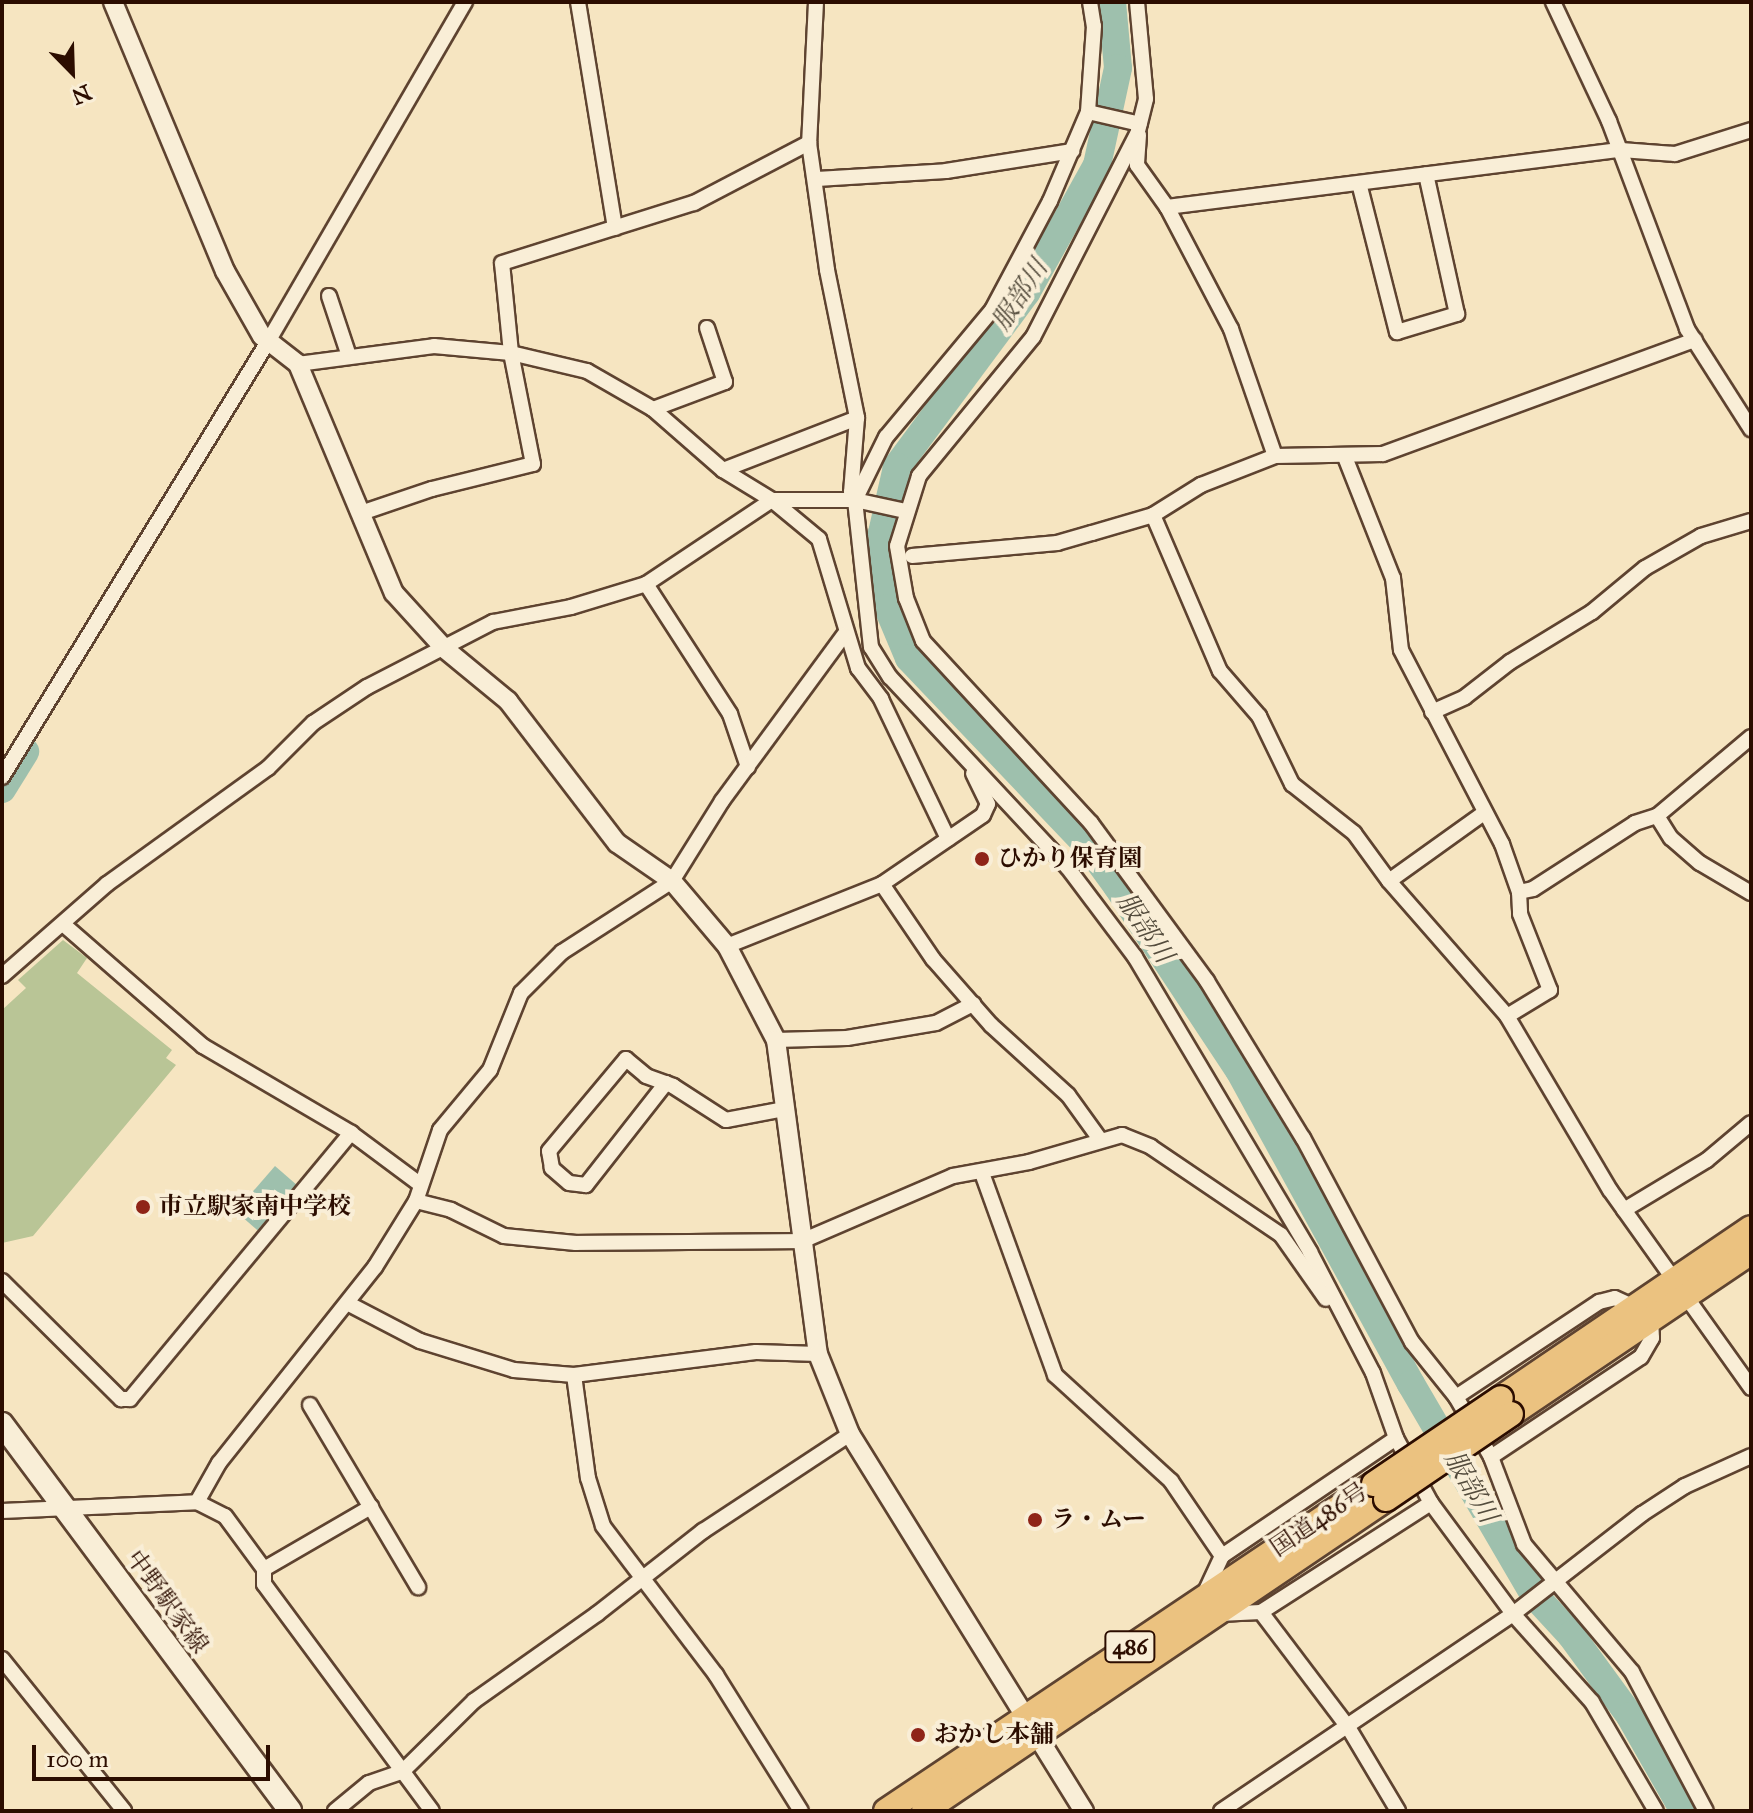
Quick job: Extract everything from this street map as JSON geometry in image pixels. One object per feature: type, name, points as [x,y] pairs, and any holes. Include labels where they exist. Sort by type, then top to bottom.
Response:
[{"type":"highway","name":"国道486号","points":[[1680,1289],[1751,1228]]},
{"type":"highway","name":"国道486号","points":[[924,1811],[1031,1727],[1210,1605],[1680,1289],[1751,1252]]},
{"type":"highway","name":"国道486号","points":[[886,1811],[1031,1727]]},
{"type":"main road","name":"中野駅家線","points":[[2,1424],[290,1811]]},
{"type":"street","points":[[113,2],[225,271],[269,340],[298,364],[394,593],[445,649],[508,701],[617,843],[672,881],[727,946],[776,1040],[818,1354],[850,1434],[1084,1811]]},
{"type":"street","points":[[2,777],[269,340],[465,2]]},
{"type":"street","points":[[578,2],[615,228]]},
{"type":"street","points":[[816,2],[809,143],[817,179],[827,270],[857,418],[851,492],[859,502]]},
{"type":"street","points":[[1090,2],[1094,26],[1090,114],[992,310],[886,437],[859,502],[871,647],[890,677],[1068,868],[1135,957],[1340,1309],[1373,1373],[1396,1438],[1431,1503],[1513,1614],[1592,1702],[1656,1811]]},
{"type":"street","points":[[1137,2],[1146,99],[1136,126],[1033,337],[919,476],[905,511],[897,546],[906,598],[923,641],[941,664],[1040,765],[1147,893],[1303,1138],[1412,1342],[1456,1397],[1491,1457],[1524,1544],[1552,1582],[1632,1672],[1706,1811]]},
{"type":"street","points":[[1553,2],[1621,150],[1695,340],[1751,429]]},
{"type":"street","points":[[1090,114],[1136,126]]},
{"type":"street","points":[[1136,126],[1137,165],[1167,207],[1231,329],[1275,456]]},
{"type":"street","points":[[1167,207],[1621,150],[1675,154],[1751,130]]},
{"type":"street","points":[[361,513],[432,489],[533,464],[511,353],[502,263],[694,203],[809,143]]},
{"type":"street","points":[[817,179],[946,171],[1072,151]]},
{"type":"street","points":[[1359,183],[1397,332],[1457,314],[1426,174]]},
{"type":"street","points":[[329,296],[349,356]]},
{"type":"street","points":[[653,409],[725,382],[707,328]]},
{"type":"street","points":[[912,556],[1057,543],[1153,515],[1201,485],[1275,456],[1345,457],[1415,445],[1695,340]]},
{"type":"street","points":[[298,364],[434,346],[511,353],[587,371],[653,409],[723,470],[772,500],[819,539],[844,635],[948,839]]},
{"type":"street","points":[[723,470],[857,418]]},
{"type":"street","points":[[1345,457],[1393,578],[1401,650],[1502,844],[1519,892],[1520,914],[1550,990],[1507,1016]]},
{"type":"street","points":[[2,976],[158,845],[268,768],[313,723],[367,687],[493,622],[571,607],[646,584],[772,500],[859,502],[905,511]]},
{"type":"street","points":[[905,511],[906,546],[912,556],[906,598]]},
{"type":"street","points":[[1153,515],[1220,671],[1259,716],[1292,784],[1354,833],[1389,881],[1507,1016],[1624,1210],[1751,1388]]},
{"type":"street","points":[[1432,712],[1465,697],[1510,662],[1592,612],[1645,568],[1701,536],[1751,521]]},
{"type":"street","points":[[646,584],[730,714],[748,767]]},
{"type":"street","points":[[197,1502],[219,1463],[349,1304],[416,1201],[440,1130],[490,1070],[507,1017],[539,971],[672,881],[748,767],[844,635]]},
{"type":"street","points":[[1519,892],[1533,889],[1635,823],[1657,816],[1751,737]]},
{"type":"street","points":[[727,946],[882,884],[983,815],[988,804],[967,760]]},
{"type":"street","points":[[1389,881],[1484,813]]},
{"type":"street","points":[[1657,816],[1671,838],[1700,863],[1751,893]]},
{"type":"street","points":[[882,884],[933,959],[973,1004],[1068,1095],[1099,1138]]},
{"type":"street","points":[[63,924],[203,1046],[351,1133],[421,1185]]},
{"type":"street","points":[[776,1040],[847,1038],[936,1023],[973,1004]]},
{"type":"street","points":[[666,1083],[586,1185],[569,1183],[552,1168],[549,1151],[626,1059],[646,1076],[666,1083],[726,1120],[785,1109]]},
{"type":"street","points":[[1624,1210],[1707,1160],[1751,1123]]},
{"type":"street","points":[[2,1281],[121,1399],[130,1399],[351,1133]]},
{"type":"street","points":[[416,1201],[451,1210],[504,1236],[576,1243],[802,1241],[919,1187],[982,1173],[1099,1138],[1122,1135],[1151,1147],[1281,1235],[1335,1311],[1340,1309]]},
{"type":"street","points":[[982,1173],[1055,1375],[1171,1481],[1222,1556]]},
{"type":"street","points":[[1456,1397],[1599,1302],[1615,1298],[1642,1314],[1652,1338],[1641,1357],[1491,1457]]},
{"type":"street","points":[[349,1304],[420,1341],[514,1370],[574,1375],[756,1352],[818,1354]]},
{"type":"street","points":[[574,1375],[588,1478],[603,1526],[640,1580],[716,1675],[801,1811]]},
{"type":"street","points":[[310,1405],[418,1587]]},
{"type":"street","points":[[335,1811],[369,1783],[403,1771],[474,1701],[703,1531],[850,1434]]},
{"type":"street","points":[[1396,1438],[1222,1556],[1210,1605],[1261,1612],[1431,1503]]},
{"type":"street","points":[[1221,1811],[1513,1614],[1685,1486],[1751,1456]]},
{"type":"street","points":[[2,1511],[66,1510],[93,1503],[197,1502],[225,1516],[264,1569],[264,1584],[432,1811]]},
{"type":"street","points":[[264,1569],[371,1507]]},
{"type":"street","points":[[1261,1612],[1348,1727],[1398,1811]]},
{"type":"street","points":[[2,1659],[124,1811]]},
{"type":"shaded area","points":[[63,940],[87,958],[77,973],[172,1050],[166,1058],[176,1065],[33,1236],[2,1243],[2,1010],[26,988],[18,980]]},
{"type":"shaded area","points":[[275,1166],[297,1185],[258,1230],[236,1211]]},
{"type":"waterway","name":"服部川","points":[[1112,2],[1118,68],[1097,165],[1026,293],[897,467],[882,533],[888,608],[909,658],[1087,845],[1239,1070],[1411,1384],[1535,1596],[1571,1635],[1630,1716],[1684,1811]]},
{"type":"waterway","points":[[2,789],[25,752]]},
{"type":"place","name":"ひかり保育園","points":[[982,859]]},
{"type":"place","name":"市立駅家南中学校","points":[[143,1207]]},
{"type":"place","name":"ラ・ムー","points":[[1035,1520]]},
{"type":"place","name":"おかし本舗","points":[[918,1735]]}]
